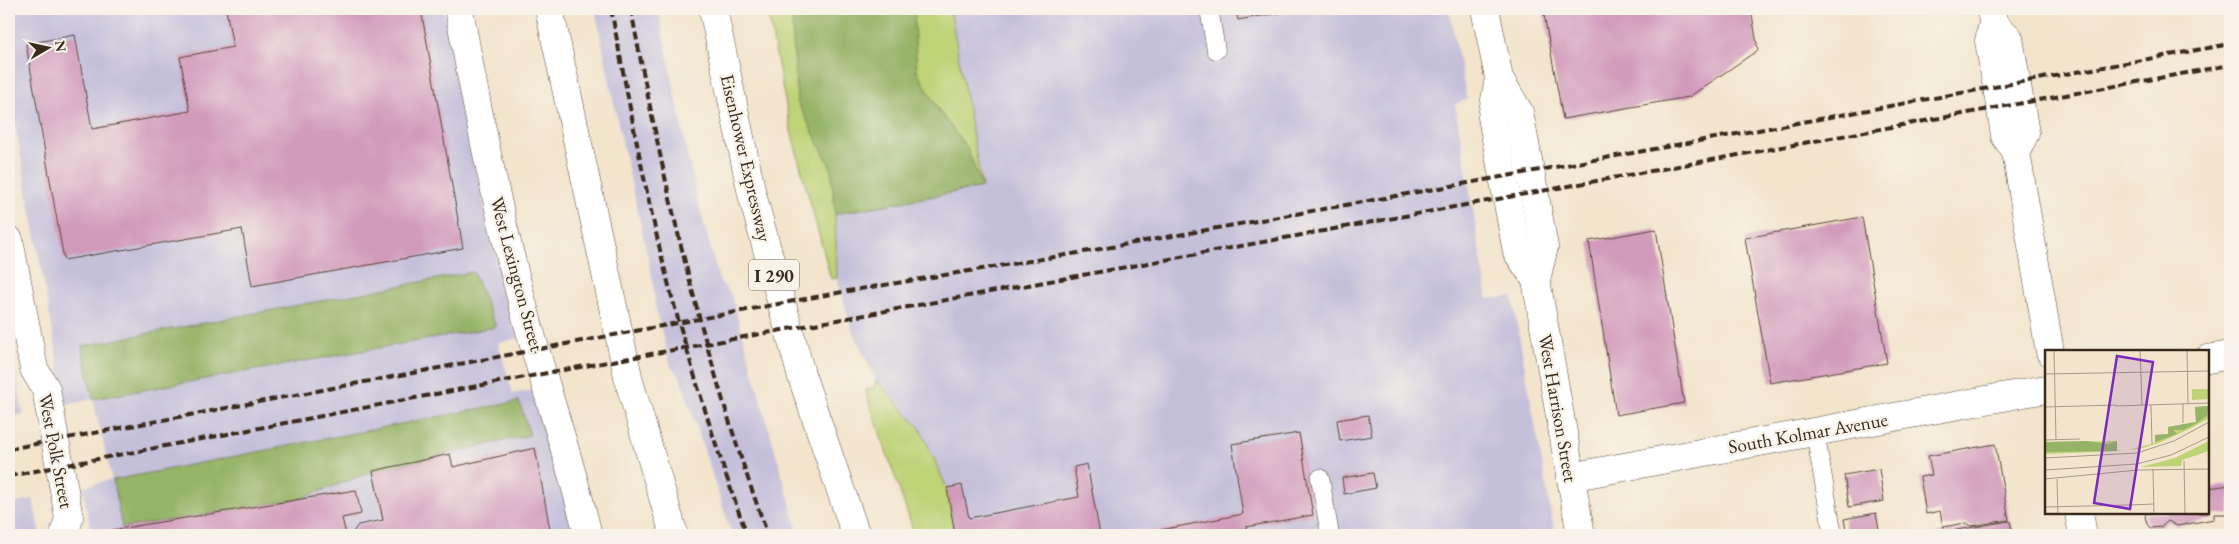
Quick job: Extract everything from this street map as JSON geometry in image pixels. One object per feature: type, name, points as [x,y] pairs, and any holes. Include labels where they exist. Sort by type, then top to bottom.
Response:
[{"type":"main road","name":"West Lexington Street","points":[[459,9],[484,146],[524,310],[574,475],[588,535]]},
{"type":"main road","points":[[549,9],[575,138],[629,381],[674,535]]},
{"type":"main road","name":"Eisenhower Expressway","points":[[713,9],[752,194],[801,374],[856,535]]},
{"type":"main road","name":"West Harrison Street","points":[[1485,9],[1499,78],[1492,117],[1517,252],[1536,280],[1581,535]]},
{"type":"main road","points":[[1992,16],[1989,41],[2005,136],[2016,152],[2050,350]]},
{"type":"main road","name":"West Polk Street","points":[[9,240],[34,369],[30,391],[52,520],[63,535]]},
{"type":"main road","points":[[2209,359],[2230,355]]},
{"type":"main road","name":"South Kolmar Avenue","points":[[1570,476],[2045,389]]},
{"type":"main road","points":[[2079,514],[2084,535]]},
{"type":"lane","points":[[1209,9],[1216,50]]},
{"type":"lane","points":[[1815,432],[1833,535]]},
{"type":"lane","points":[[1320,478],[1330,535]]},
{"type":"shaded area","points":[[9,9],[444,9],[470,143],[494,247],[519,338],[498,343],[513,394],[534,390],[575,535],[91,535],[83,487],[112,479],[93,399],[66,405],[9,91]],"holes":[[[473,272],[496,327],[92,399]],[[519,401],[530,435],[373,471],[300,499],[113,480]]]},
{"type":"shaded area","points":[[595,9],[658,9],[696,194],[719,280],[731,294],[799,535],[732,535],[680,376],[671,367],[655,306],[653,281]]},
{"type":"shaded area","points":[[950,9],[1449,9],[1467,100],[1455,104],[1488,299],[1512,296],[1555,535],[955,535],[947,488],[920,428],[876,380],[852,330],[837,278],[835,214],[982,187]]},
{"type":"shaded area","points":[[9,334],[23,414],[9,417]]},
{"type":"shaded area","points":[[9,491],[12,504],[33,499],[40,535],[16,535],[12,505],[9,505]]},
{"type":"green space","points":[[767,9],[950,9],[982,187],[835,214],[837,278],[831,279],[791,131]]},
{"type":"green space","points":[[791,9],[916,9],[914,23],[917,71],[940,112],[967,148],[982,187],[835,214],[831,168],[797,101]]},
{"type":"green space","points":[[473,272],[496,327],[93,399],[82,346]]},
{"type":"green space","points":[[876,380],[920,428],[947,488],[955,535],[915,535],[865,390],[874,388]]},
{"type":"green space","points":[[519,401],[530,435],[373,471],[300,499],[122,528],[113,480]]},
{"type":"building","points":[[226,9],[421,9],[463,248],[252,286],[242,229],[64,260],[26,44],[75,35],[92,129],[190,111],[180,57],[233,47]]},
{"type":"building","points":[[1236,9],[1295,9],[1295,10],[1238,20]]},
{"type":"building","points":[[1543,9],[1751,9],[1758,50],[1689,97],[1563,119]]},
{"type":"building","points":[[1862,217],[1887,363],[1770,383],[1745,238]]},
{"type":"building","points":[[1656,229],[1684,403],[1616,415],[1589,241]]},
{"type":"building","points":[[1368,415],[1372,436],[1340,441],[1337,420]]},
{"type":"building","points":[[1299,433],[1313,515],[1246,527],[1247,535],[1135,535],[1243,514],[1232,444]]},
{"type":"building","points":[[1995,444],[2009,520],[1971,526],[1965,523],[1943,527],[1940,511],[1926,514],[1920,477],[1932,475],[1928,456]]},
{"type":"building","points":[[535,448],[551,535],[351,535],[358,525],[383,520],[373,471],[450,454],[453,467]]},
{"type":"building","points":[[1087,464],[1100,535],[955,535],[947,488],[962,485],[969,518],[1079,497],[1074,467]]},
{"type":"building","points":[[1879,469],[1884,501],[1849,507],[1844,475]]},
{"type":"building","points":[[1373,473],[1376,488],[1344,494],[1342,478]]},
{"type":"building","points":[[2230,485],[2230,514],[2214,514],[2214,519],[2177,526],[2168,521],[2161,527],[2150,528],[2147,524],[2146,514],[2209,514],[2209,488]]},
{"type":"building","points":[[356,490],[361,514],[342,518],[346,535],[113,535],[112,530]]},
{"type":"building","points":[[1876,513],[1880,535],[1847,535],[1844,519]]},
{"type":"building","points":[[2010,521],[2013,535],[1933,535],[1933,534]]},
{"type":"railway","points":[[611,9],[639,155],[673,301],[699,389],[747,535]]},
{"type":"railway","points":[[631,9],[657,142],[688,275],[725,406],[745,471],[768,535]]},
{"type":"railway","points":[[9,449],[842,292],[1078,253],[2230,44]]},
{"type":"railway","points":[[9,476],[509,380],[2230,65]]}]
